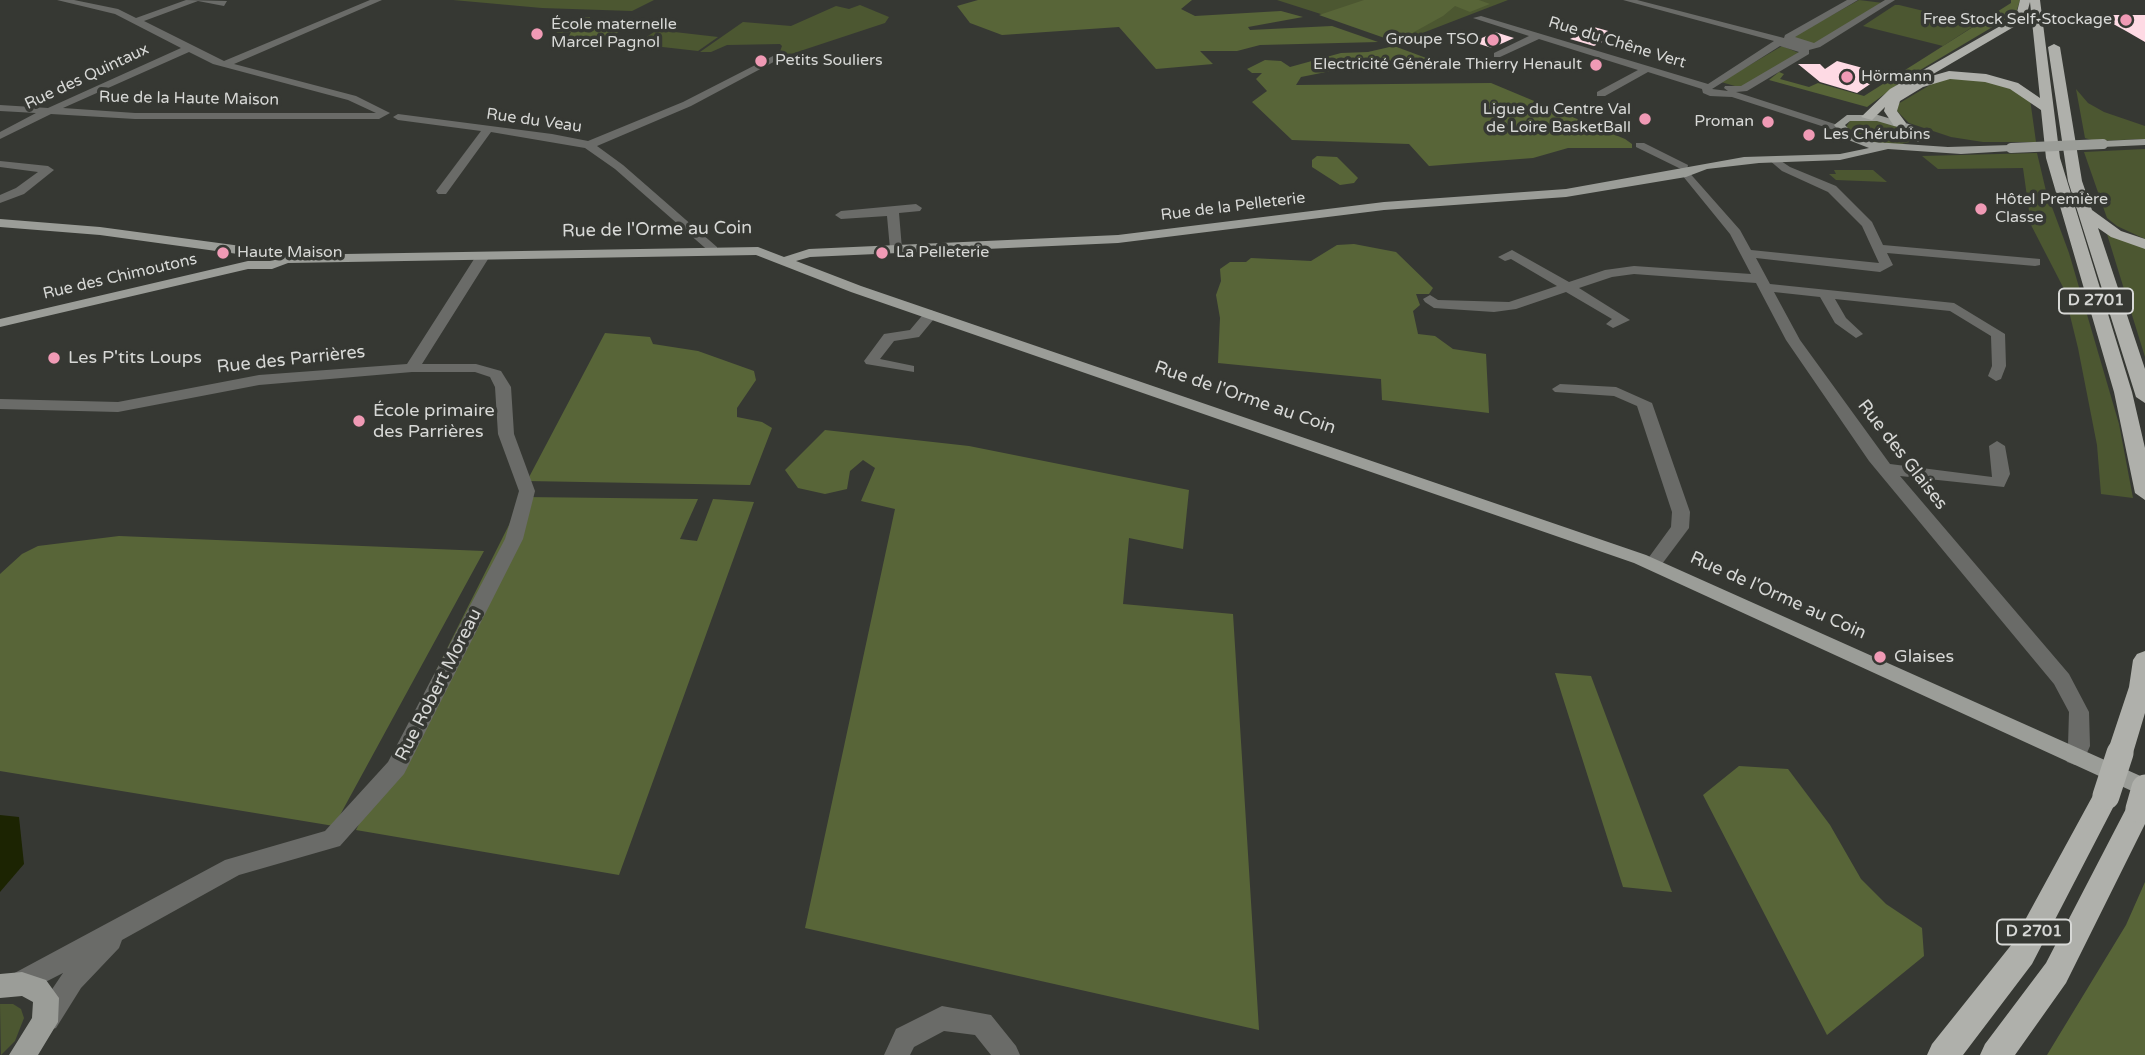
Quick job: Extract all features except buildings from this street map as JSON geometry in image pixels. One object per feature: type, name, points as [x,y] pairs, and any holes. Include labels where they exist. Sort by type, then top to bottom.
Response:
[{"type":"highway","points":[[1867,117],[1894,92],[2013,23],[2022,13],[2025,0]]},
{"type":"highway","name":"D 2701","points":[[2035,0],[2058,178],[2123,392],[2145,494]]},
{"type":"highway","name":"D 2701","points":[[2048,0],[2067,143],[2086,213],[2145,397]]},
{"type":"highway","points":[[1899,123],[1890,111],[1895,99],[1919,84],[1949,75],[1986,78],[2014,86],[2047,108]]},
{"type":"highway","points":[[2086,213],[2116,234],[2145,244]]},
{"type":"highway","name":"D 2701","points":[[1943,1055],[2022,954],[2106,796],[2141,687],[2145,660]]},
{"type":"highway","name":"D 2701","points":[[1996,1055],[2056,973],[2143,795]]},
{"type":"main road","points":[[1841,125],[1867,117],[1899,123],[1916,131],[1917,143]]},
{"type":"main road","points":[[1841,125],[1859,141],[1886,147],[1917,143],[1961,151],[2145,142]]},
{"type":"main road","points":[[1855,155],[1861,150],[1859,141]]},
{"type":"main road","name":"Rue de la Pelleterie","points":[[787,260],[809,253],[1129,238],[1384,206],[1566,193],[1705,166],[1855,155],[1886,147]]},
{"type":"main road","points":[[0,223],[100,231],[217,247],[251,260]]},
{"type":"main road","name":"Rue de l'Orme au Coin","points":[[286,259],[758,251],[856,289],[1653,564],[2075,756],[2143,795]]},
{"type":"main road","name":"Rue des Chimoutons","points":[[0,323],[251,260],[267,266],[286,259]]},
{"type":"main road","points":[[9,985],[37,988],[46,998],[45,1022],[22,1055]]},
{"type":"street","name":"Rue du Veau","points":[[61,0],[118,12],[225,64],[352,98],[382,114],[398,114],[398,117],[552,137],[589,145],[619,167],[712,250]]},
{"type":"street","points":[[136,21],[194,0]]},
{"type":"street","points":[[201,0],[224,3]]},
{"type":"street","points":[[225,64],[378,0]]},
{"type":"street","points":[[1627,0],[1806,47],[1817,45],[1890,1]]},
{"type":"street","points":[[1710,86],[1854,0]]},
{"type":"street","points":[[1870,0],[1890,1]]},
{"type":"street","name":"Rue du Chêne Vert","points":[[1478,18],[1710,86]]},
{"type":"street","points":[[1497,55],[1538,36]]},
{"type":"street","points":[[1733,92],[1743,89],[1806,52],[1806,47]]},
{"type":"street","name":"Rue des Quintaux","points":[[0,136],[189,48]]},
{"type":"street","points":[[589,145],[687,104],[776,58]]},
{"type":"street","points":[[1601,94],[1647,69]]},
{"type":"street","name":"Rue du Chêne Vert","points":[[1710,86],[1705,89],[1714,94],[1733,92]]},
{"type":"street","points":[[1733,92],[1841,125]]},
{"type":"street","name":"Rue de la Haute Maison","points":[[0,108],[135,116],[382,114]]},
{"type":"street","points":[[442,191],[487,130]]},
{"type":"street","points":[[1640,145],[1684,172]]},
{"type":"street","points":[[1746,253],[1885,267],[1868,225],[1832,189],[1786,169],[1775,160]]},
{"type":"street","points":[[0,164],[48,170],[20,191],[0,199]]},
{"type":"street","name":"Rue des Glaises","points":[[1684,172],[1736,233],[1793,340],[1885,469],[2062,679],[2079,712],[2079,746],[2075,756]]},
{"type":"street","points":[[841,215],[916,208]]},
{"type":"street","points":[[886,211],[895,216],[896,249]]},
{"type":"street","points":[[1878,248],[2035,262]]},
{"type":"street","points":[[1505,257],[1512,254],[1623,320],[1613,324]]},
{"type":"street","points":[[412,368],[483,256]]},
{"type":"street","points":[[1430,299],[1434,304],[1494,308],[1610,273],[1634,270],[1938,304],[1967,313],[1998,334],[1999,366],[1996,376]]},
{"type":"street","points":[[1824,292],[1840,320],[1856,334]]},
{"type":"street","points":[[909,369],[871,361],[889,337],[914,334],[931,314]]},
{"type":"street","name":"Rue des Parrières","points":[[0,404],[111,408],[259,380],[412,368]]},
{"type":"street","name":"Rue Robert Moreau","points":[[120,930],[233,867],[332,839],[396,768],[514,539],[527,491],[506,434],[503,387],[496,374],[476,368],[412,368]]},
{"type":"street","points":[[1560,389],[1616,392],[1644,403],[1681,512],[1680,528],[1653,564]]},
{"type":"street","points":[[1885,469],[1998,483],[2002,474],[1997,446]]},
{"type":"street","points":[[9,985],[120,930]]},
{"type":"street","points":[[45,1022],[72,980],[120,930]]},
{"type":"street","points":[[897,1055],[905,1038],[942,1018],[982,1024],[1007,1055]]},
{"type":"shaded area","points":[[453,0],[654,0],[632,11],[542,8]]},
{"type":"shaded area","points":[[978,0],[1192,0],[1181,9],[1195,16],[1281,11],[1303,17],[1248,27],[1250,30],[1332,26],[1378,42],[1260,45],[1237,51],[1200,51],[1213,64],[1156,69],[1119,27],[1002,35],[970,23],[957,6]]},
{"type":"shaded area","points":[[1277,0],[1508,0],[1412,37],[1399,39]]},
{"type":"shaded area","points":[[1364,0],[1479,0],[1490,4],[1470,12],[1455,6],[1443,16],[1396,42],[1319,15]]},
{"type":"shaded area","points":[[1859,0],[1883,3],[1815,44],[1791,38]]},
{"type":"shaded area","points":[[2011,0],[2020,0],[2016,13],[1905,79],[1867,107],[1769,80],[1779,72],[1784,74],[1780,79],[1809,87],[1818,83],[1864,96],[2011,3]]},
{"type":"shaded area","points":[[860,5],[889,17],[885,23],[788,55],[779,54],[782,46],[780,44],[727,45],[711,52],[700,52],[743,22],[791,26],[836,6],[849,9]]},
{"type":"shaded area","points":[[1895,5],[1977,24],[1943,46],[1863,26]]},
{"type":"shaded area","points":[[590,17],[587,23],[629,22],[612,38],[589,42],[568,38],[571,32],[556,33],[582,18]]},
{"type":"shaded area","points":[[657,30],[718,37],[698,51],[636,44]]},
{"type":"shaded area","points":[[1394,46],[1445,65],[1430,69],[1417,65],[1378,70],[1361,65],[1301,77],[1296,85],[1491,83],[1625,139],[1632,144],[1632,148],[1568,148],[1533,158],[1429,166],[1409,144],[1292,140],[1252,102],[1267,91],[1256,79],[1262,73],[1252,73],[1247,69],[1265,60],[1281,61],[1290,67],[1341,53],[1368,52]]},
{"type":"shaded area","points":[[1782,46],[1799,53],[1742,88],[1721,82]]},
{"type":"shaded area","points":[[1963,78],[2000,83],[2030,99],[2036,142],[1983,142],[1951,137],[1909,123],[1895,109],[1898,104],[1940,79]]},
{"type":"shaded area","points":[[2076,89],[2088,103],[2104,112],[2145,126],[2145,139],[2095,141],[2085,138]]},
{"type":"shaded area","points":[[1877,120],[1906,129],[1914,137],[1913,141],[1898,145],[1876,143],[1855,136],[1846,127],[1850,121]]},
{"type":"shaded area","points":[[2145,149],[2145,239],[2117,226],[2107,218],[2084,152]]},
{"type":"shaded area","points":[[2037,153],[2046,191],[2069,253],[2119,424],[2133,498],[2101,494],[2097,445],[2078,348],[2063,287],[2031,225],[2023,168],[1938,169],[1922,156]]},
{"type":"shaded area","points":[[1317,156],[1337,157],[1358,178],[1354,183],[1340,185],[1312,167],[1312,160]]},
{"type":"shaded area","points":[[1834,170],[1873,170],[1887,182],[1836,180],[1829,174],[1836,174]]},
{"type":"shaded area","points":[[2107,234],[2145,248],[2145,357]]},
{"type":"shaded area","points":[[1354,244],[1396,252],[1433,288],[1429,294],[1416,294],[1420,305],[1413,311],[1418,334],[1435,336],[1453,349],[1486,354],[1489,413],[1382,400],[1381,379],[1218,363],[1220,318],[1216,295],[1221,281],[1220,269],[1230,262],[1246,262],[1251,258],[1311,261],[1337,245]]},
{"type":"shaded area","points":[[605,333],[650,337],[653,344],[698,351],[754,371],[756,380],[737,408],[737,417],[762,422],[772,428],[750,485],[527,481]]},
{"type":"shaded area","points":[[825,430],[969,446],[1189,490],[1183,549],[1129,538],[1123,604],[1233,614],[1259,1030],[805,928],[895,509],[861,501],[875,468],[863,460],[850,471],[847,489],[825,494],[798,488],[785,470]]},
{"type":"shaded area","points":[[523,497],[698,499],[680,539],[697,541],[713,499],[754,502],[619,875],[356,830]]},
{"type":"shaded area","points":[[119,536],[484,551],[334,826],[0,771],[0,574],[22,554],[38,546]]},
{"type":"shaded area","points":[[1555,673],[1591,676],[1672,892],[1623,887]]},
{"type":"shaded area","points":[[1739,766],[1788,769],[1830,825],[1861,879],[1886,904],[1922,928],[1924,956],[1827,1035],[1703,795]]},
{"type":"shaded area","points":[[0,815],[19,817],[24,864],[0,892]]},
{"type":"shaded area","points":[[2145,882],[2145,1055],[2047,1055],[2126,925]]},
{"type":"shaded area","points":[[0,1004],[13,1004],[21,1009],[24,1018],[15,1041],[1,1055]]},
{"type":"place","name":"Free Stock Self-Stockage","points":[[2126,20]]},
{"type":"place","name":"École maternelle Marcel Pagnol","points":[[537,34]]},
{"type":"place","name":"Groupe TSO","points":[[1493,40]]},
{"type":"place","name":"Petits Souliers","points":[[761,61]]},
{"type":"place","name":"Electricité Générale Thierry Henault","points":[[1596,65]]},
{"type":"place","name":"Hörmann","points":[[1847,77]]},
{"type":"place","name":"Ligue du Centre Val de Loire BasketBall","points":[[1645,119]]},
{"type":"place","name":"Proman","points":[[1768,122]]},
{"type":"place","name":"Les Chérubins","points":[[1809,135]]},
{"type":"place","name":"Hôtel Première Classe","points":[[1981,209]]},
{"type":"place","name":"Haute Maison","points":[[223,253]]},
{"type":"place","name":"La Pelleterie","points":[[882,253]]},
{"type":"place","name":"Les P'tits Loups","points":[[54,358]]},
{"type":"place","name":"École primaire des Parrières","points":[[359,421]]},
{"type":"place","name":"Glaises","points":[[1880,657]]}]
